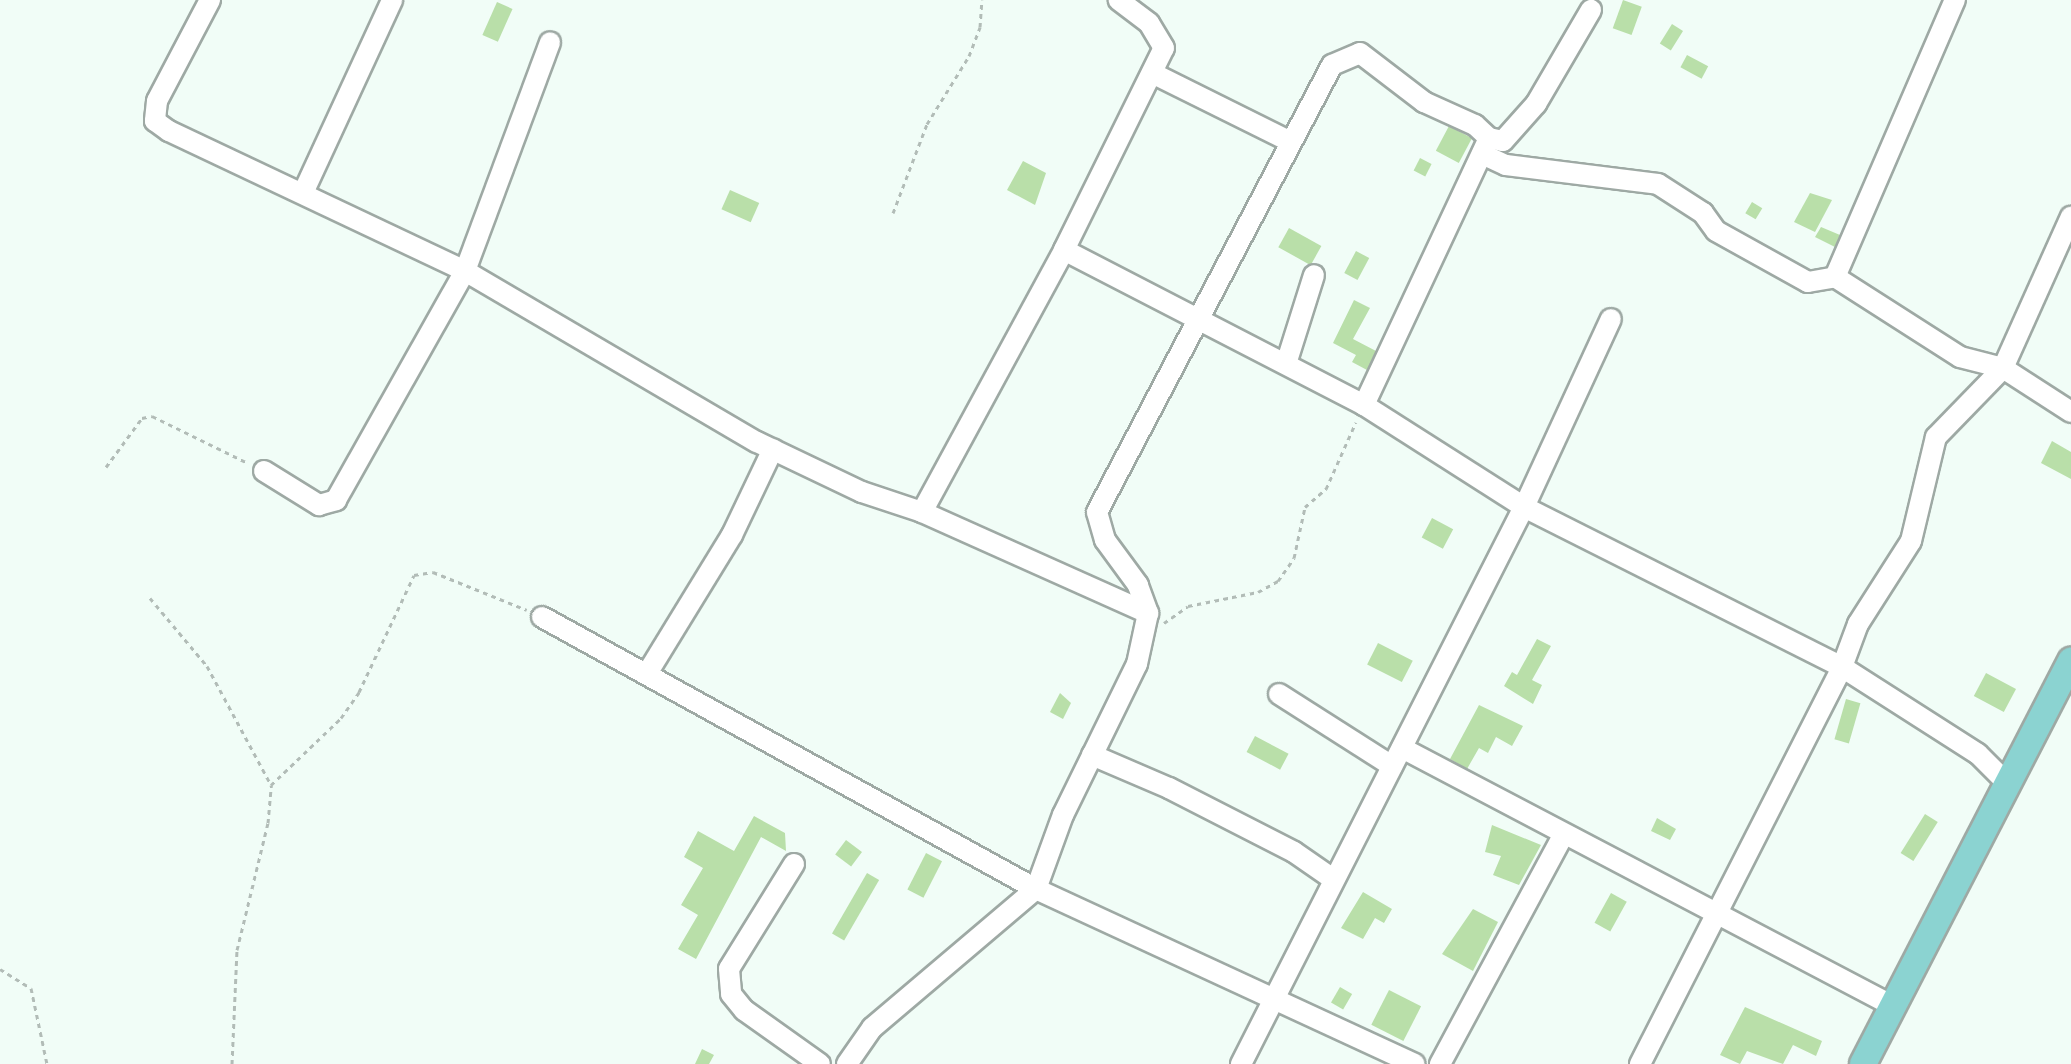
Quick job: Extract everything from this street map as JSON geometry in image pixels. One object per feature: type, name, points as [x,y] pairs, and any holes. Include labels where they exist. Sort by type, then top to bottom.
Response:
[{"type":"main road","points":[[1863,1064],[2071,661]]},
{"type":"street","points":[[210,0],[157,101],[155,120],[465,271],[773,448],[862,492],[922,512],[1148,613]]},
{"type":"street","points":[[303,193],[392,0]]},
{"type":"street","points":[[922,512],[1064,250],[1164,48],[1149,23],[1119,0]]},
{"type":"street","points":[[1835,277],[1955,0]]},
{"type":"street","points":[[1364,405],[1485,146],[1503,141],[1536,104],[1591,10]]},
{"type":"street","points":[[264,471],[318,505],[336,500],[465,271],[550,42]]},
{"type":"street","points":[[847,1064],[872,1028],[1036,889],[1092,755],[1137,664],[1148,613],[1138,585],[1105,540],[1097,512],[1332,65],[1360,53],[1424,102],[1475,125],[1485,146],[1506,165],[1658,184],[1703,213],[1716,231],[1808,282],[1835,277],[1960,357],[2003,368],[2071,412]]},
{"type":"street","points":[[1152,74],[1291,142]]},
{"type":"street","points":[[1640,1064],[1842,667],[1858,624],[1911,541],[1936,437],[2003,368],[2071,217]]},
{"type":"street","points":[[1064,250],[1364,405],[1524,507],[1842,667],[1978,754],[2008,784]]},
{"type":"street","points":[[1286,364],[1314,275]]},
{"type":"street","points":[[1241,1064],[1524,507],[1611,319]]},
{"type":"street","points":[[648,672],[732,535],[773,448]]},
{"type":"street","points":[[542,617],[648,672],[1036,889],[1414,1064]]},
{"type":"street","points":[[1279,694],[1392,766]]},
{"type":"street","points":[[1402,748],[1564,834],[1719,910],[1893,1006]]},
{"type":"street","points":[[1092,755],[1169,788],[1294,852],[1333,879]]},
{"type":"street","points":[[1440,1064],[1564,834]]},
{"type":"street","points":[[794,864],[729,969],[730,994],[744,1010],[820,1064]]},
{"type":"path","points":[[893,213],[927,124],[969,56],[980,27],[982,0]]},
{"type":"path","points":[[1143,638],[1188,606],[1258,592],[1278,581],[1294,558],[1305,507],[1326,489],[1364,405]]},
{"type":"path","points":[[106,466],[142,417],[152,416],[264,471]]},
{"type":"path","points":[[271,785],[341,718],[359,692],[414,575],[433,572],[542,617]]},
{"type":"path","points":[[150,598],[207,666],[271,785],[268,823],[237,950],[231,1064]]},
{"type":"path","points":[[0,969],[31,988],[46,1064]]},
{"type":"building","points":[[1623,0],[1642,7],[1632,35],[1613,28]]},
{"type":"building","points":[[497,2],[513,9],[498,42],[482,35]]},
{"type":"building","points":[[1672,24],[1683,31],[1671,50],[1660,44]]},
{"type":"building","points":[[1687,55],[1708,66],[1702,79],[1680,67]]},
{"type":"building","points":[[1449,126],[1472,138],[1459,163],[1436,151]]},
{"type":"building","points":[[1420,158],[1432,164],[1425,176],[1414,170]]},
{"type":"building","points":[[1023,161],[1046,173],[1035,205],[1007,190]]},
{"type":"building","points":[[730,190],[759,203],[751,222],[721,209]]},
{"type":"building","points":[[1810,193],[1832,200],[1815,232],[1794,222]]},
{"type":"building","points":[[1752,202],[1762,208],[1756,219],[1745,213]]},
{"type":"building","points":[[1821,227],[1840,235],[1835,247],[1815,237]]},
{"type":"building","points":[[1289,228],[1321,246],[1311,265],[1278,247]]},
{"type":"building","points":[[1356,251],[1369,258],[1358,280],[1344,273]]},
{"type":"building","points":[[1354,300],[1370,308],[1353,339],[1376,351],[1367,370],[1352,362],[1356,355],[1333,343]]},
{"type":"building","points":[[2052,441],[2071,452],[2071,479],[2041,463]]},
{"type":"building","points":[[1432,518],[1453,529],[1443,549],[1422,537]]},
{"type":"building","points":[[1537,639],[1551,646],[1532,680],[1542,685],[1533,704],[1504,686],[1512,672],[1517,675]]},
{"type":"building","points":[[1378,643],[1413,661],[1402,682],[1367,664]]},
{"type":"building","points":[[1986,673],[2016,689],[2004,712],[1974,696]]},
{"type":"building","points":[[1060,693],[1071,703],[1063,719],[1050,712]]},
{"type":"building","points":[[1846,699],[1860,703],[1849,744],[1834,739]]},
{"type":"building","points":[[1479,705],[1523,726],[1512,746],[1496,737],[1488,753],[1479,748],[1467,769],[1450,759]]},
{"type":"building","points":[[1255,736],[1289,754],[1280,770],[1247,752]]},
{"type":"building","points":[[1925,814],[1938,822],[1913,861],[1901,853]]},
{"type":"building","points":[[754,816],[785,833],[786,851],[761,837],[696,959],[678,949],[698,915],[681,905],[703,868],[684,857],[698,831],[734,851]]},
{"type":"building","points":[[1657,818],[1676,829],[1670,840],[1651,831]]},
{"type":"building","points":[[1492,825],[1541,845],[1519,885],[1493,875],[1501,856],[1485,852]]},
{"type":"building","points":[[846,840],[862,852],[851,866],[835,854]]},
{"type":"building","points":[[926,853],[942,861],[923,898],[907,890]]},
{"type":"building","points":[[867,873],[879,880],[844,941],[832,934]]},
{"type":"building","points":[[1363,892],[1392,909],[1384,923],[1375,918],[1363,939],[1341,928]]},
{"type":"building","points":[[1611,893],[1627,902],[1610,931],[1595,923]]},
{"type":"building","points":[[1473,909],[1498,922],[1473,971],[1442,954]]},
{"type":"building","points":[[1340,987],[1352,994],[1343,1010],[1331,1003]]},
{"type":"building","points":[[1389,990],[1421,1006],[1403,1041],[1371,1025]]},
{"type":"building","points":[[1745,1007],[1822,1041],[1816,1056],[1793,1045],[1783,1064],[1747,1051],[1740,1064],[1720,1055]]},
{"type":"building","points":[[702,1049],[714,1055],[709,1064],[695,1064]]}]
